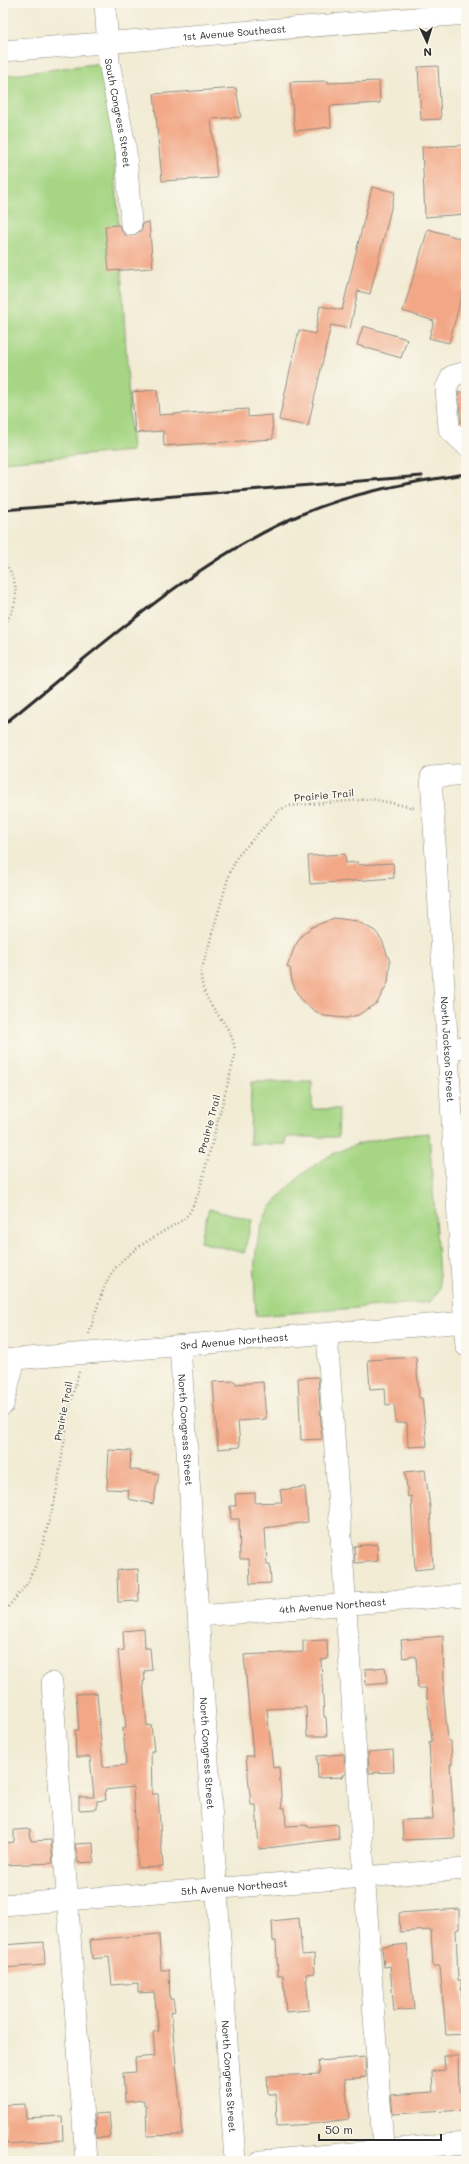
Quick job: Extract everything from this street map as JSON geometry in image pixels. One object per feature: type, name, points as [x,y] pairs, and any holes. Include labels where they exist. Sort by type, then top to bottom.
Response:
[{"type":"street","name":"South Congress Street","points":[[105,3],[107,42],[114,93],[126,151],[131,224]]},
{"type":"street","name":"1st Avenue Southeast","points":[[3,51],[107,42],[375,12],[466,14]]},
{"type":"street","points":[[466,372],[452,376],[446,388],[449,430],[466,445]]},
{"type":"street","name":"North Jackson Street","points":[[466,774],[431,777],[432,808],[457,1048],[466,1346]]},
{"type":"street","name":"3rd Avenue Northeast","points":[[9,1360],[465,1322]]},
{"type":"street","points":[[327,1334],[383,2156]]},
{"type":"street","name":"North Congress Street","points":[[180,1346],[234,2161]]},
{"type":"street","points":[[3,1402],[9,1360]]},
{"type":"street","name":"4th Avenue Northeast","points":[[199,1616],[466,1595]]},
{"type":"street","points":[[52,1683],[86,2161]]},
{"type":"street","name":"5th Avenue Northeast","points":[[3,1905],[466,1869]]},
{"type":"street","points":[[261,2161],[383,2156],[466,2143]]},
{"type":"path","points":[[3,561],[13,575],[17,598],[14,609],[3,624]]},
{"type":"path","name":"Prairie Trail","points":[[3,1613],[26,1585],[38,1561],[56,1495],[70,1404],[94,1316],[111,1274],[137,1248],[184,1219],[190,1212],[199,1192],[235,1056],[235,1046],[230,1033],[206,997],[201,985],[201,972],[229,875],[237,857],[279,810],[288,806],[372,799],[416,808],[432,808]]},
{"type":"green space","points":[[109,62],[132,451],[3,462],[3,76]]},
{"type":"green space","points":[[251,1082],[312,1082],[312,1109],[339,1109],[338,1137],[286,1137],[286,1144],[250,1144]]},
{"type":"green space","points":[[429,1133],[440,1289],[430,1302],[256,1316],[255,1256],[259,1233],[267,1213],[286,1190],[318,1163],[351,1146],[387,1138]]},
{"type":"green space","points":[[209,1208],[252,1220],[244,1253],[200,1242]]},
{"type":"building","points":[[438,66],[441,119],[421,120],[418,67]]},
{"type":"building","points":[[328,81],[328,83],[379,81],[380,103],[330,106],[331,127],[295,131],[290,82]]},
{"type":"building","points":[[236,88],[241,117],[211,119],[217,178],[162,181],[154,94]]},
{"type":"building","points":[[466,145],[466,214],[425,217],[422,147]]},
{"type":"building","points":[[372,187],[395,192],[370,294],[358,291],[350,329],[331,325],[308,426],[279,420],[299,330],[315,334],[320,306],[342,310]]},
{"type":"building","points":[[149,222],[153,268],[109,271],[105,226],[119,225],[125,235],[132,236],[142,230],[143,223]]},
{"type":"building","points":[[428,229],[466,240],[466,280],[449,343],[429,338],[434,321],[403,311]]},
{"type":"building","points":[[363,326],[407,339],[401,358],[357,345]]},
{"type":"building","points":[[157,390],[159,415],[248,409],[248,417],[272,415],[273,439],[164,446],[163,431],[135,433],[132,392]]},
{"type":"building","points":[[458,392],[466,392],[466,425],[461,423]]},
{"type":"building","points":[[345,854],[346,863],[358,862],[358,865],[393,863],[394,878],[310,884],[308,856]]},
{"type":"building","points":[[334,918],[357,921],[375,931],[382,940],[390,962],[388,983],[377,1003],[358,1015],[346,1018],[324,1016],[303,1002],[292,981],[290,968],[287,967],[295,946],[302,935],[312,927]]},
{"type":"building","points":[[416,1357],[419,1398],[422,1398],[427,1446],[408,1447],[407,1423],[396,1423],[394,1404],[386,1405],[385,1388],[370,1389],[368,1360]]},
{"type":"building","points":[[318,1377],[322,1439],[301,1440],[298,1378]]},
{"type":"building","points":[[235,1381],[235,1384],[263,1382],[266,1419],[238,1421],[240,1447],[218,1449],[213,1382]]},
{"type":"building","points":[[109,1450],[131,1451],[130,1469],[159,1474],[153,1504],[128,1499],[129,1490],[107,1489]]},
{"type":"building","points":[[425,1470],[430,1507],[433,1568],[415,1570],[411,1496],[408,1497],[405,1472]]},
{"type":"building","points":[[305,1487],[308,1522],[265,1528],[267,1565],[270,1565],[271,1583],[250,1584],[249,1559],[240,1559],[239,1519],[231,1519],[230,1506],[236,1506],[235,1494],[255,1493],[255,1503],[282,1502],[280,1490]]},
{"type":"building","points":[[377,1544],[378,1561],[355,1563],[354,1546]]},
{"type":"building","points":[[138,1569],[139,1601],[118,1602],[117,1570]]},
{"type":"building","points":[[144,1629],[145,1648],[150,1648],[152,1670],[144,1671],[145,1681],[143,1681],[147,1726],[151,1725],[154,1751],[151,1751],[152,1794],[158,1794],[163,1867],[138,1868],[133,1787],[105,1790],[106,1800],[97,1801],[97,1809],[79,1810],[79,1797],[94,1797],[90,1757],[76,1757],[75,1730],[79,1730],[76,1694],[97,1693],[103,1767],[126,1765],[123,1728],[126,1728],[118,1651],[124,1650],[123,1631]]},
{"type":"building","points":[[443,1636],[443,1687],[448,1741],[451,1741],[452,1764],[450,1764],[455,1838],[403,1840],[402,1820],[433,1819],[429,1742],[432,1741],[426,1688],[418,1688],[416,1656],[403,1658],[401,1640]]},
{"type":"building","points":[[327,1640],[328,1659],[321,1660],[324,1717],[326,1717],[327,1736],[307,1736],[306,1707],[267,1709],[273,1768],[279,1767],[282,1808],[285,1808],[286,1826],[307,1825],[307,1827],[338,1824],[339,1839],[259,1849],[256,1805],[251,1805],[246,1756],[253,1756],[244,1655],[303,1652],[303,1641]]},
{"type":"building","points":[[385,1667],[387,1683],[366,1685],[365,1669]]},
{"type":"building","points":[[393,1750],[394,1772],[369,1773],[368,1752]]},
{"type":"building","points":[[344,1754],[345,1775],[342,1775],[342,1777],[318,1778],[317,1756]]},
{"type":"building","points":[[30,1829],[31,1841],[51,1840],[53,1863],[5,1865],[4,1843],[14,1842],[14,1830]]},
{"type":"building","points":[[93,1843],[94,1862],[78,1863],[75,1844]]},
{"type":"building","points":[[459,1909],[459,1929],[456,1930],[458,1980],[461,1980],[463,2016],[466,2016],[466,2034],[446,2035],[440,1966],[433,1966],[431,1930],[400,1932],[399,1913]]},
{"type":"building","points":[[299,1918],[302,1955],[314,1954],[315,1973],[306,1974],[309,2010],[286,2012],[283,1975],[278,1975],[276,1941],[273,1941],[272,1921]]},
{"type":"building","points":[[159,1934],[161,1970],[169,1970],[170,1999],[173,1999],[175,2011],[171,2012],[183,2135],[147,2136],[146,2106],[144,2106],[144,2100],[125,2102],[123,2073],[136,2072],[135,2058],[155,2056],[153,2032],[159,2031],[154,1992],[138,1993],[138,1983],[112,1985],[109,1957],[92,1959],[90,1940]]},
{"type":"building","points":[[44,1942],[45,1965],[3,1968],[3,1945]]},
{"type":"building","points":[[407,1944],[414,2009],[394,2011],[390,1966],[384,1967],[382,1947]]},
{"type":"building","points":[[444,2056],[458,2056],[459,2091],[466,2091],[466,2110],[393,2114],[391,2095],[433,2092],[432,2071],[445,2070]]},
{"type":"building","points":[[365,2057],[366,2077],[345,2079],[349,2119],[313,2124],[277,2126],[276,2094],[268,2094],[267,2076],[320,2074],[318,2061]]},
{"type":"building","points":[[25,2104],[26,2118],[62,2116],[63,2140],[6,2144],[3,2105]]},
{"type":"building","points":[[109,2113],[111,2137],[96,2138],[95,2114]]},
{"type":"railway","points":[[3,725],[146,609],[223,556],[262,533],[322,506],[362,494],[404,484],[466,474]]},
{"type":"railway","points":[[3,510],[422,476]]}]
